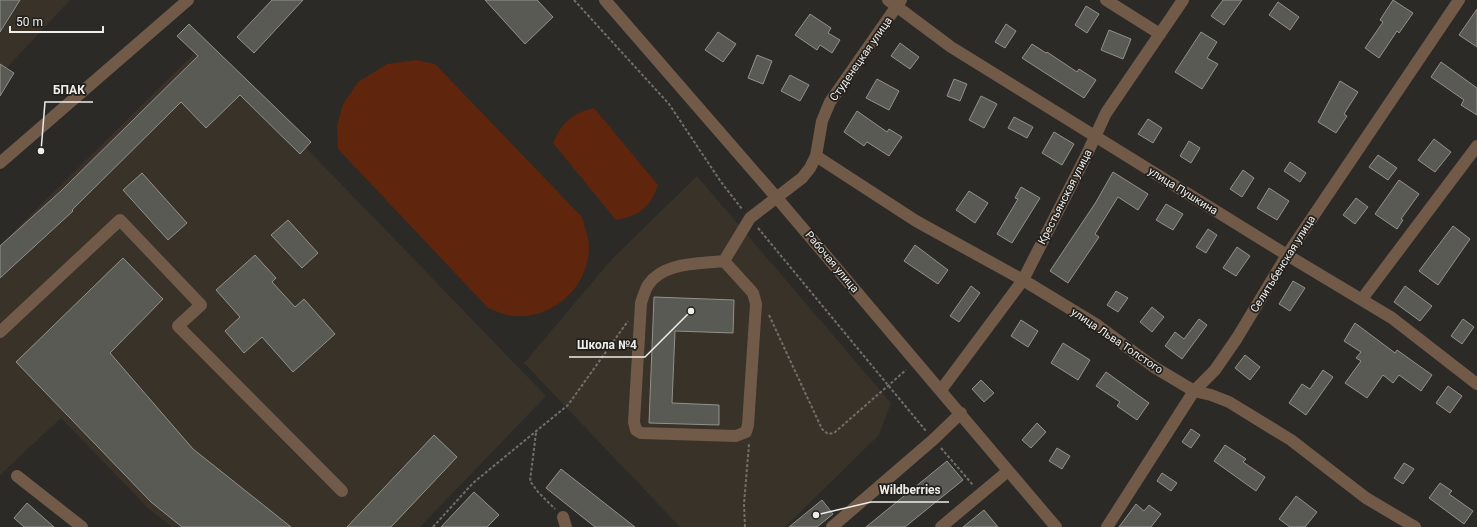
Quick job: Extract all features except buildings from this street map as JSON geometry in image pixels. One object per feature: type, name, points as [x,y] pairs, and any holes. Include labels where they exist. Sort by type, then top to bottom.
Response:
[{"type":"street","points":[[0,163],[188,0]]},
{"type":"street","name":"Рабочая улица","points":[[605,0],[961,413],[1056,527]]},
{"type":"street","points":[[1106,0],[1160,34]]},
{"type":"street","name":"Крестьянская улица","points":[[941,390],[1023,280],[1086,156],[1106,113],[1183,0]]},
{"type":"street","name":"Селитьбенская улица","points":[[1107,527],[1194,391],[1215,370],[1237,338],[1287,255],[1459,0]]},
{"type":"street","name":"Студенецкая улица","points":[[750,218],[802,178],[816,156],[822,121],[830,102],[895,2]]},
{"type":"street","name":"улица Пушкина","points":[[895,2],[951,47],[1287,255],[1392,318],[1477,384]]},
{"type":"street","points":[[1362,299],[1477,146]]},
{"type":"street","name":"улица Льва Толстого","points":[[816,156],[916,221],[1023,280],[1097,325],[1154,367],[1194,391],[1211,395],[1235,406],[1290,440],[1366,498],[1415,527]]},
{"type":"street","points":[[724,260],[753,292],[756,304],[748,425],[746,432],[736,436],[641,433],[636,430],[634,422],[641,302],[648,285],[656,276],[667,269],[724,260],[750,218]]},
{"type":"street","points":[[0,332],[120,220],[200,305],[178,326],[342,491]]},
{"type":"street","points":[[832,527],[934,439],[961,413]]},
{"type":"street","points":[[945,526],[1008,471]]},
{"type":"street","points":[[17,476],[82,527]]},
{"type":"path","points":[[574,0],[668,104],[721,182],[980,494]]},
{"type":"path","points":[[433,527],[473,484],[568,405],[641,302]]},
{"type":"path","points":[[769,315],[822,429],[828,434],[834,433],[916,361]]},
{"type":"path","points":[[536,432],[530,481],[564,522]]},
{"type":"path","points":[[745,527],[744,504],[749,443],[746,432]]},
{"type":"shaded area","points":[[0,0],[70,0],[0,75]]},
{"type":"shaded area","points":[[205,43],[546,396],[420,527],[172,527],[148,508],[61,418],[0,475],[0,245]]},
{"type":"shaded area","points":[[416,60],[435,64],[582,217],[589,243],[587,262],[583,275],[576,287],[566,298],[555,306],[528,316],[511,316],[488,308],[338,149],[337,126],[343,104],[358,82],[387,64]]},
{"type":"shaded area","points":[[594,108],[658,185],[651,200],[643,210],[631,216],[616,220],[553,143],[564,124],[574,116]]},
{"type":"shaded area","points":[[697,176],[891,403],[879,435],[785,527],[680,527],[524,363],[612,259]]},
{"type":"place","name":"БПАК","points":[[41,151]]},
{"type":"place","name":"Школа №4","points":[[691,311]]},
{"type":"place","name":"Wildberries","points":[[816,515]]}]
